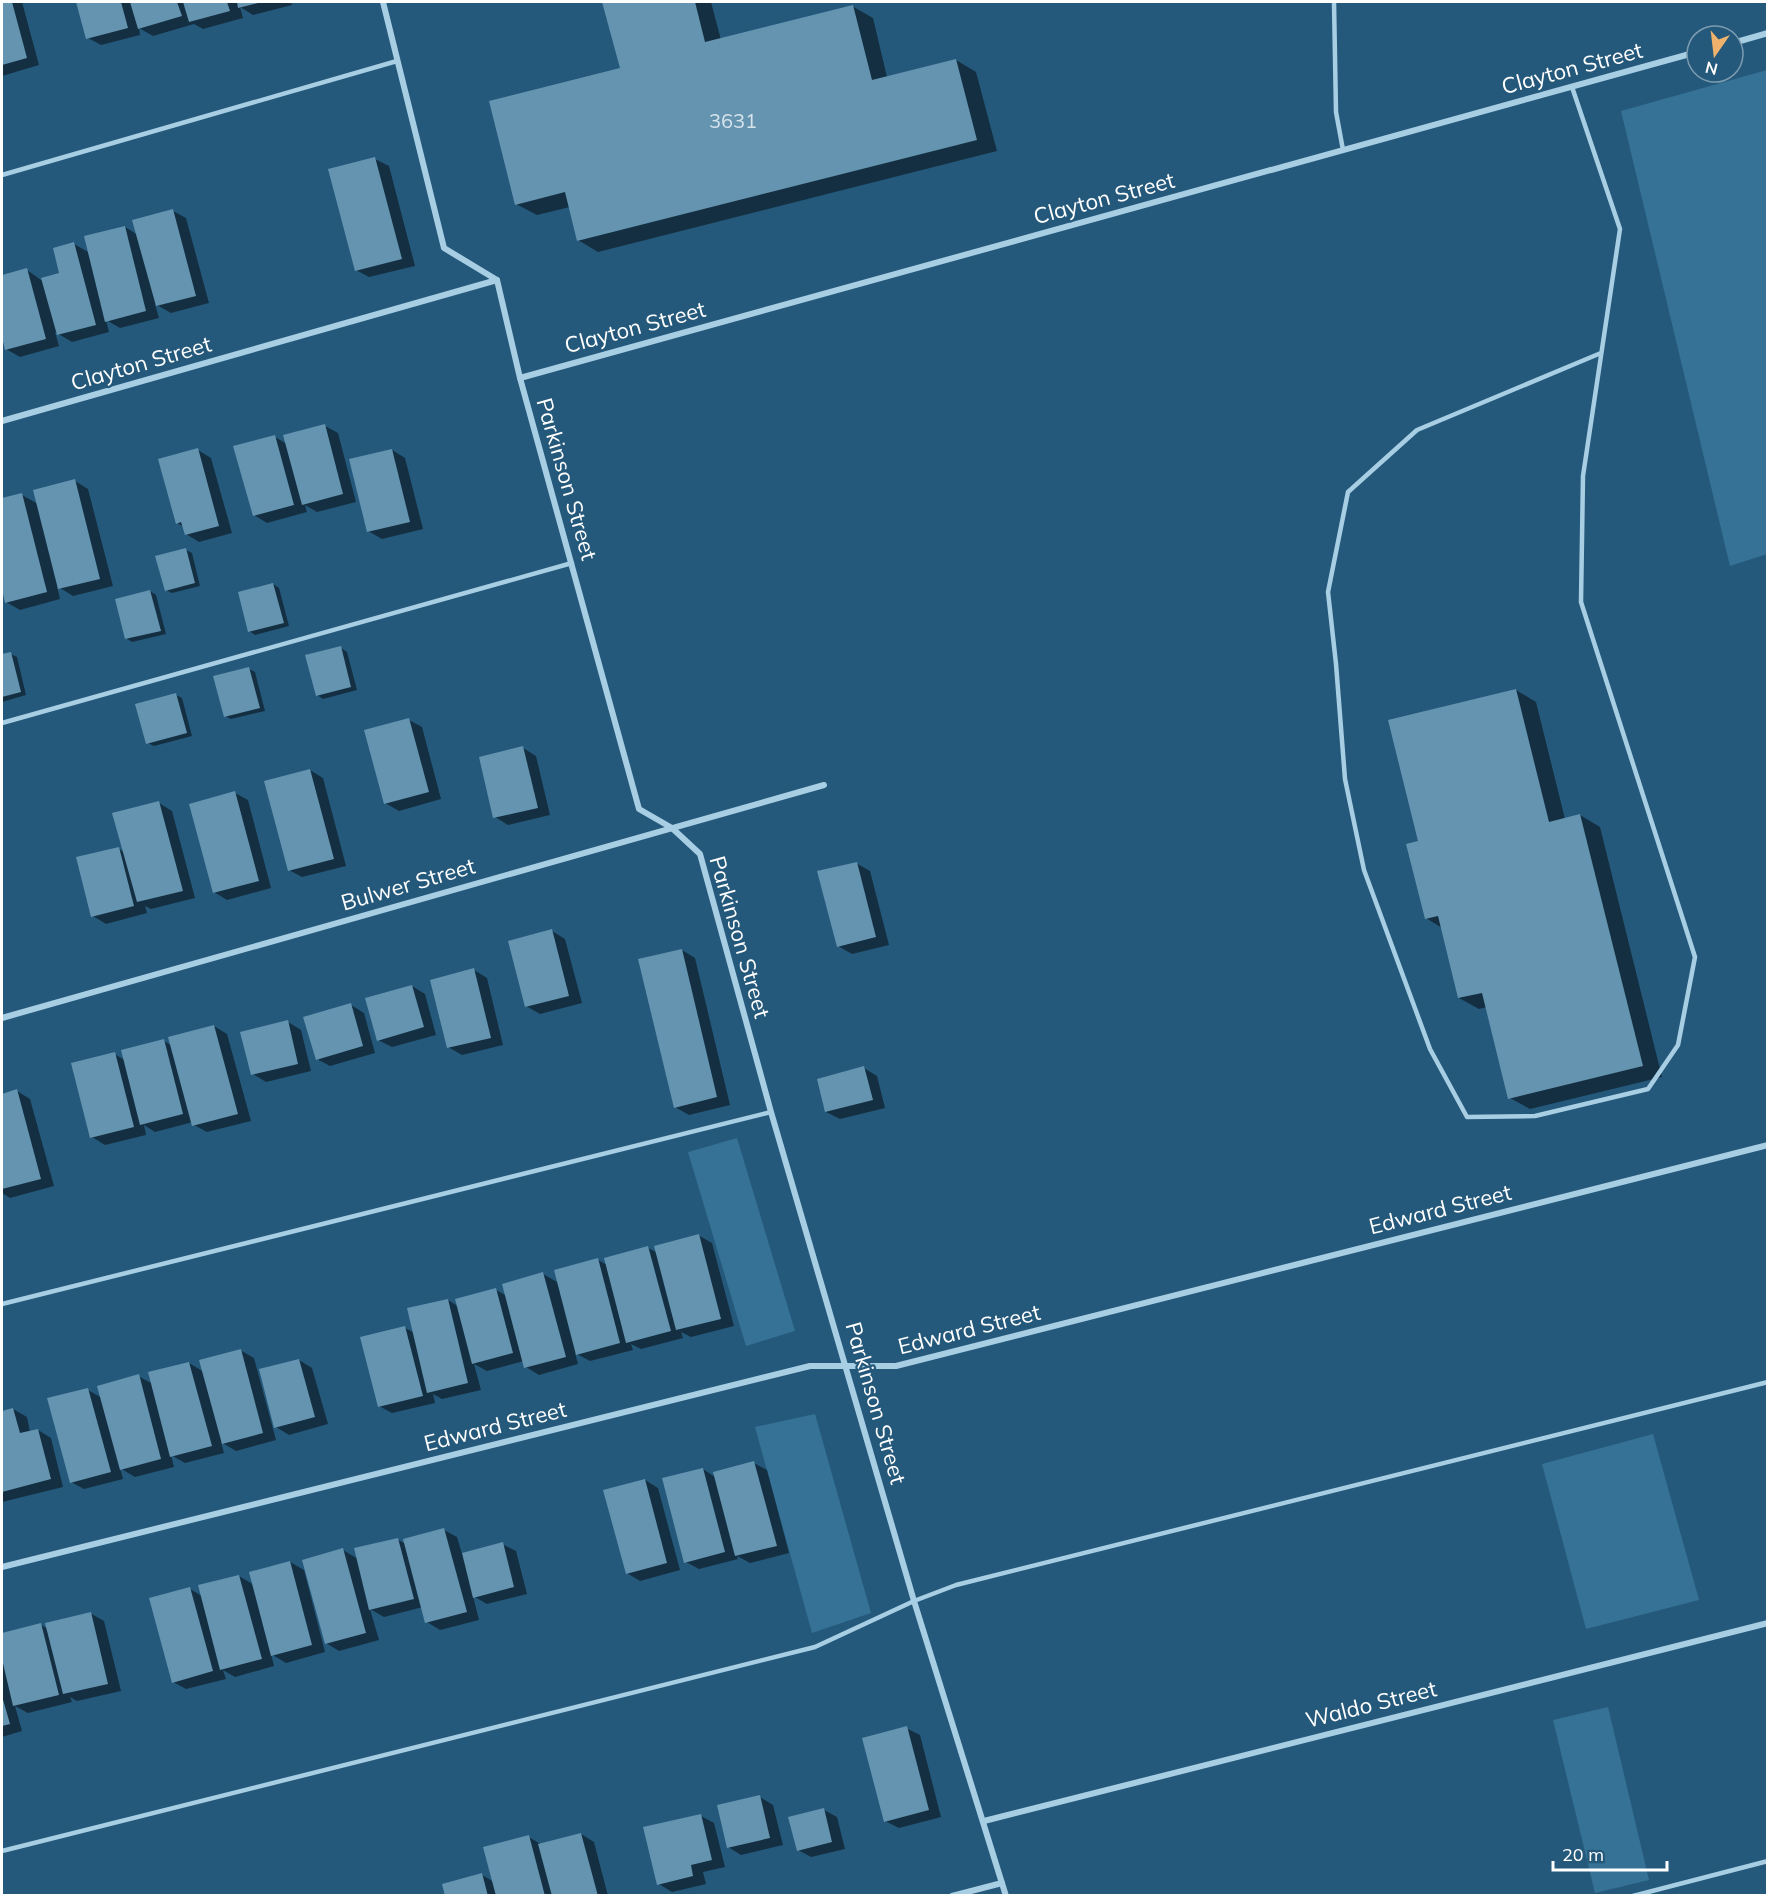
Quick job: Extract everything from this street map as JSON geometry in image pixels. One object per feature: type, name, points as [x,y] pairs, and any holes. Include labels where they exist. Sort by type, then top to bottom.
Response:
[{"type":"street","points":[[383,2],[444,248],[497,280]]},
{"type":"street","points":[[1745,39],[1767,33]]},
{"type":"street","name":"Clayton Street","points":[[520,378],[1685,55]]},
{"type":"street","name":"Clayton Street","points":[[2,421],[497,280]]},
{"type":"street","name":"Parkinson Street","points":[[497,280],[520,378],[639,809],[672,828],[700,854],[771,1112],[914,1601],[984,1821],[1005,1896]]},
{"type":"street","name":"Bulwer Street","points":[[2,1018],[824,785]]},
{"type":"street","name":"Edward Street","points":[[2,1567],[810,1366],[896,1366],[1767,1145]]},
{"type":"street","name":"Waldo Street","points":[[984,1821],[1767,1623]]},
{"type":"street","points":[[952,1896],[1002,1883]]},
{"type":"lane","points":[[1334,2],[1336,112],[1343,150]]},
{"type":"lane","points":[[2,175],[398,61]]},
{"type":"lane","points":[[1572,87],[1620,229],[1583,476],[1581,602],[1695,957],[1678,1045],[1648,1089],[1535,1116],[1467,1117],[1430,1049],[1364,870],[1345,778],[1328,592],[1348,492],[1417,430],[1601,353]]},
{"type":"lane","points":[[2,723],[572,563]]},
{"type":"lane","points":[[2,1304],[771,1112]]},
{"type":"lane","points":[[2,1851],[815,1647],[914,1601],[968,1582],[1767,1382]]},
{"type":"lane","points":[[1633,1896],[1767,1861]]},
{"type":"shaded area","points":[[1767,70],[1767,554],[1730,566],[1621,111],[1717,84],[1745,84],[1745,76]]},
{"type":"shaded area","points":[[737,1138],[795,1331],[746,1346],[688,1152]]},
{"type":"shaded area","points":[[815,1414],[871,1613],[812,1633],[755,1427]]},
{"type":"shaded area","points":[[1653,1434],[1699,1600],[1586,1629],[1542,1464]]},
{"type":"shaded area","points":[[1608,1707],[1649,1880],[1595,1893],[1553,1720]]},
{"type":"building","points":[[2,2],[12,2],[27,58],[2,65]]},
{"type":"building","points":[[76,2],[121,2],[128,28],[86,39]]},
{"type":"building","points":[[130,2],[177,2],[182,16],[138,29]]},
{"type":"building","points":[[183,2],[227,2],[230,11],[189,22]]},
{"type":"building","points":[[237,2],[262,2],[238,8]]},
{"type":"building","points":[[602,2],[695,2],[705,42],[853,5],[872,80],[956,59],[977,140],[577,241],[565,192],[515,205],[489,101],[620,68]]},
{"type":"building","points":[[375,157],[402,259],[355,271],[328,169]]},
{"type":"building","points":[[173,209],[196,296],[156,306],[132,220]]},
{"type":"building","points":[[125,226],[146,311],[105,322],[84,236]]},
{"type":"building","points":[[74,242],[96,325],[57,335],[41,278],[59,273],[53,248]]},
{"type":"building","points":[[27,268],[46,339],[5,350],[2,337],[2,275]]},
{"type":"building","points":[[325,424],[343,494],[302,505],[283,435]]},
{"type":"building","points":[[275,435],[294,505],[253,516],[233,446]]},
{"type":"building","points":[[198,448],[219,526],[185,535],[181,522],[176,524],[158,459]]},
{"type":"building","points":[[392,449],[410,522],[367,532],[349,459]]},
{"type":"building","points":[[75,479],[100,579],[58,589],[33,490]]},
{"type":"building","points":[[22,493],[47,592],[5,603],[2,589],[2,498]]},
{"type":"building","points":[[186,548],[195,583],[165,591],[155,556]]},
{"type":"building","points":[[273,583],[284,623],[248,632],[238,592]]},
{"type":"building","points":[[150,590],[161,631],[125,639],[115,599]]},
{"type":"building","points":[[341,646],[351,687],[316,696],[305,655]]},
{"type":"building","points":[[11,652],[21,692],[2,697],[2,654]]},
{"type":"building","points":[[249,667],[260,708],[224,717],[213,676]]},
{"type":"building","points":[[1516,689],[1549,822],[1580,814],[1643,1066],[1508,1099],[1482,993],[1458,998],[1438,916],[1425,919],[1406,844],[1418,841],[1388,720]]},
{"type":"building","points":[[176,693],[187,733],[146,744],[135,704]]},
{"type":"building","points":[[409,718],[429,792],[384,804],[364,730]]},
{"type":"building","points":[[523,746],[538,808],[493,818],[479,757]]},
{"type":"building","points":[[310,769],[334,859],[288,871],[264,781]]},
{"type":"building","points":[[235,791],[259,881],[213,893],[189,804]]},
{"type":"building","points":[[159,801],[183,891],[137,902],[112,813]]},
{"type":"building","points":[[119,847],[134,906],[91,917],[76,857]]},
{"type":"building","points":[[857,862],[876,937],[837,947],[817,871]]},
{"type":"building","points":[[552,929],[569,996],[525,1007],[508,941]]},
{"type":"building","points":[[682,949],[717,1097],[674,1108],[638,959]]},
{"type":"building","points":[[474,968],[491,1038],[447,1048],[430,980]]},
{"type":"building","points":[[412,985],[424,1027],[377,1041],[365,998]]},
{"type":"building","points":[[351,1003],[363,1046],[316,1060],[303,1017]]},
{"type":"building","points":[[288,1020],[298,1064],[251,1075],[240,1032]]},
{"type":"building","points":[[214,1025],[238,1114],[192,1126],[168,1037]]},
{"type":"building","points":[[164,1039],[183,1114],[140,1125],[121,1050]]},
{"type":"building","points":[[115,1052],[134,1127],[90,1138],[71,1063]]},
{"type":"building","points":[[864,1066],[873,1100],[825,1112],[817,1079]]},
{"type":"building","points":[[17,1089],[41,1179],[2,1189],[2,1094]]},
{"type":"building","points":[[699,1234],[721,1319],[676,1330],[654,1246]]},
{"type":"building","points":[[648,1246],[671,1331],[626,1343],[604,1258]]},
{"type":"building","points":[[598,1258],[620,1343],[576,1355],[554,1270]]},
{"type":"building","points":[[543,1272],[566,1357],[524,1368],[502,1284]]},
{"type":"building","points":[[496,1288],[513,1353],[472,1364],[455,1299]]},
{"type":"building","points":[[448,1299],[468,1383],[427,1393],[407,1308]]},
{"type":"building","points":[[405,1326],[423,1396],[378,1407],[360,1337]]},
{"type":"building","points":[[241,1349],[263,1433],[222,1444],[199,1360]]},
{"type":"building","points":[[299,1359],[315,1417],[274,1428],[259,1369]]},
{"type":"building","points":[[189,1362],[212,1446],[170,1457],[148,1372]]},
{"type":"building","points":[[139,1374],[161,1459],[120,1470],[97,1386]]},
{"type":"building","points":[[88,1388],[111,1472],[70,1483],[47,1398]]},
{"type":"building","points":[[13,1408],[20,1433],[38,1429],[51,1479],[2,1492],[2,1411]]},
{"type":"building","points":[[754,1461],[777,1546],[735,1556],[713,1472]]},
{"type":"building","points":[[703,1468],[725,1552],[684,1563],[662,1478]]},
{"type":"building","points":[[645,1479],[667,1563],[626,1574],[603,1490]]},
{"type":"building","points":[[444,1528],[467,1612],[425,1623],[403,1539]]},
{"type":"building","points":[[398,1538],[414,1599],[369,1610],[354,1548]]},
{"type":"building","points":[[503,1542],[514,1587],[473,1598],[462,1553]]},
{"type":"building","points":[[343,1548],[366,1633],[325,1644],[302,1560]]},
{"type":"building","points":[[290,1561],[312,1645],[271,1656],[249,1572]]},
{"type":"building","points":[[239,1575],[262,1659],[220,1670],[198,1585]]},
{"type":"building","points":[[190,1587],[213,1671],[172,1683],[149,1598]]},
{"type":"building","points":[[91,1612],[108,1684],[63,1694],[45,1623]]},
{"type":"building","points":[[41,1623],[59,1695],[13,1706],[2,1659],[2,1633]]},
{"type":"building","points":[[2,1696],[10,1724],[2,1726]]},
{"type":"building","points":[[907,1726],[929,1810],[884,1822],[862,1738]]},
{"type":"building","points":[[760,1795],[770,1838],[727,1848],[717,1805]]},
{"type":"building","points":[[824,1808],[832,1842],[797,1851],[788,1817]]},
{"type":"building","points":[[701,1814],[712,1860],[691,1865],[693,1876],[657,1885],[643,1827]]},
{"type":"building","points":[[581,1833],[598,1896],[552,1896],[538,1844]]},
{"type":"building","points":[[529,1835],[545,1896],[496,1896],[483,1847]]},
{"type":"building","points":[[482,1873],[488,1896],[445,1896],[442,1884]]}]
